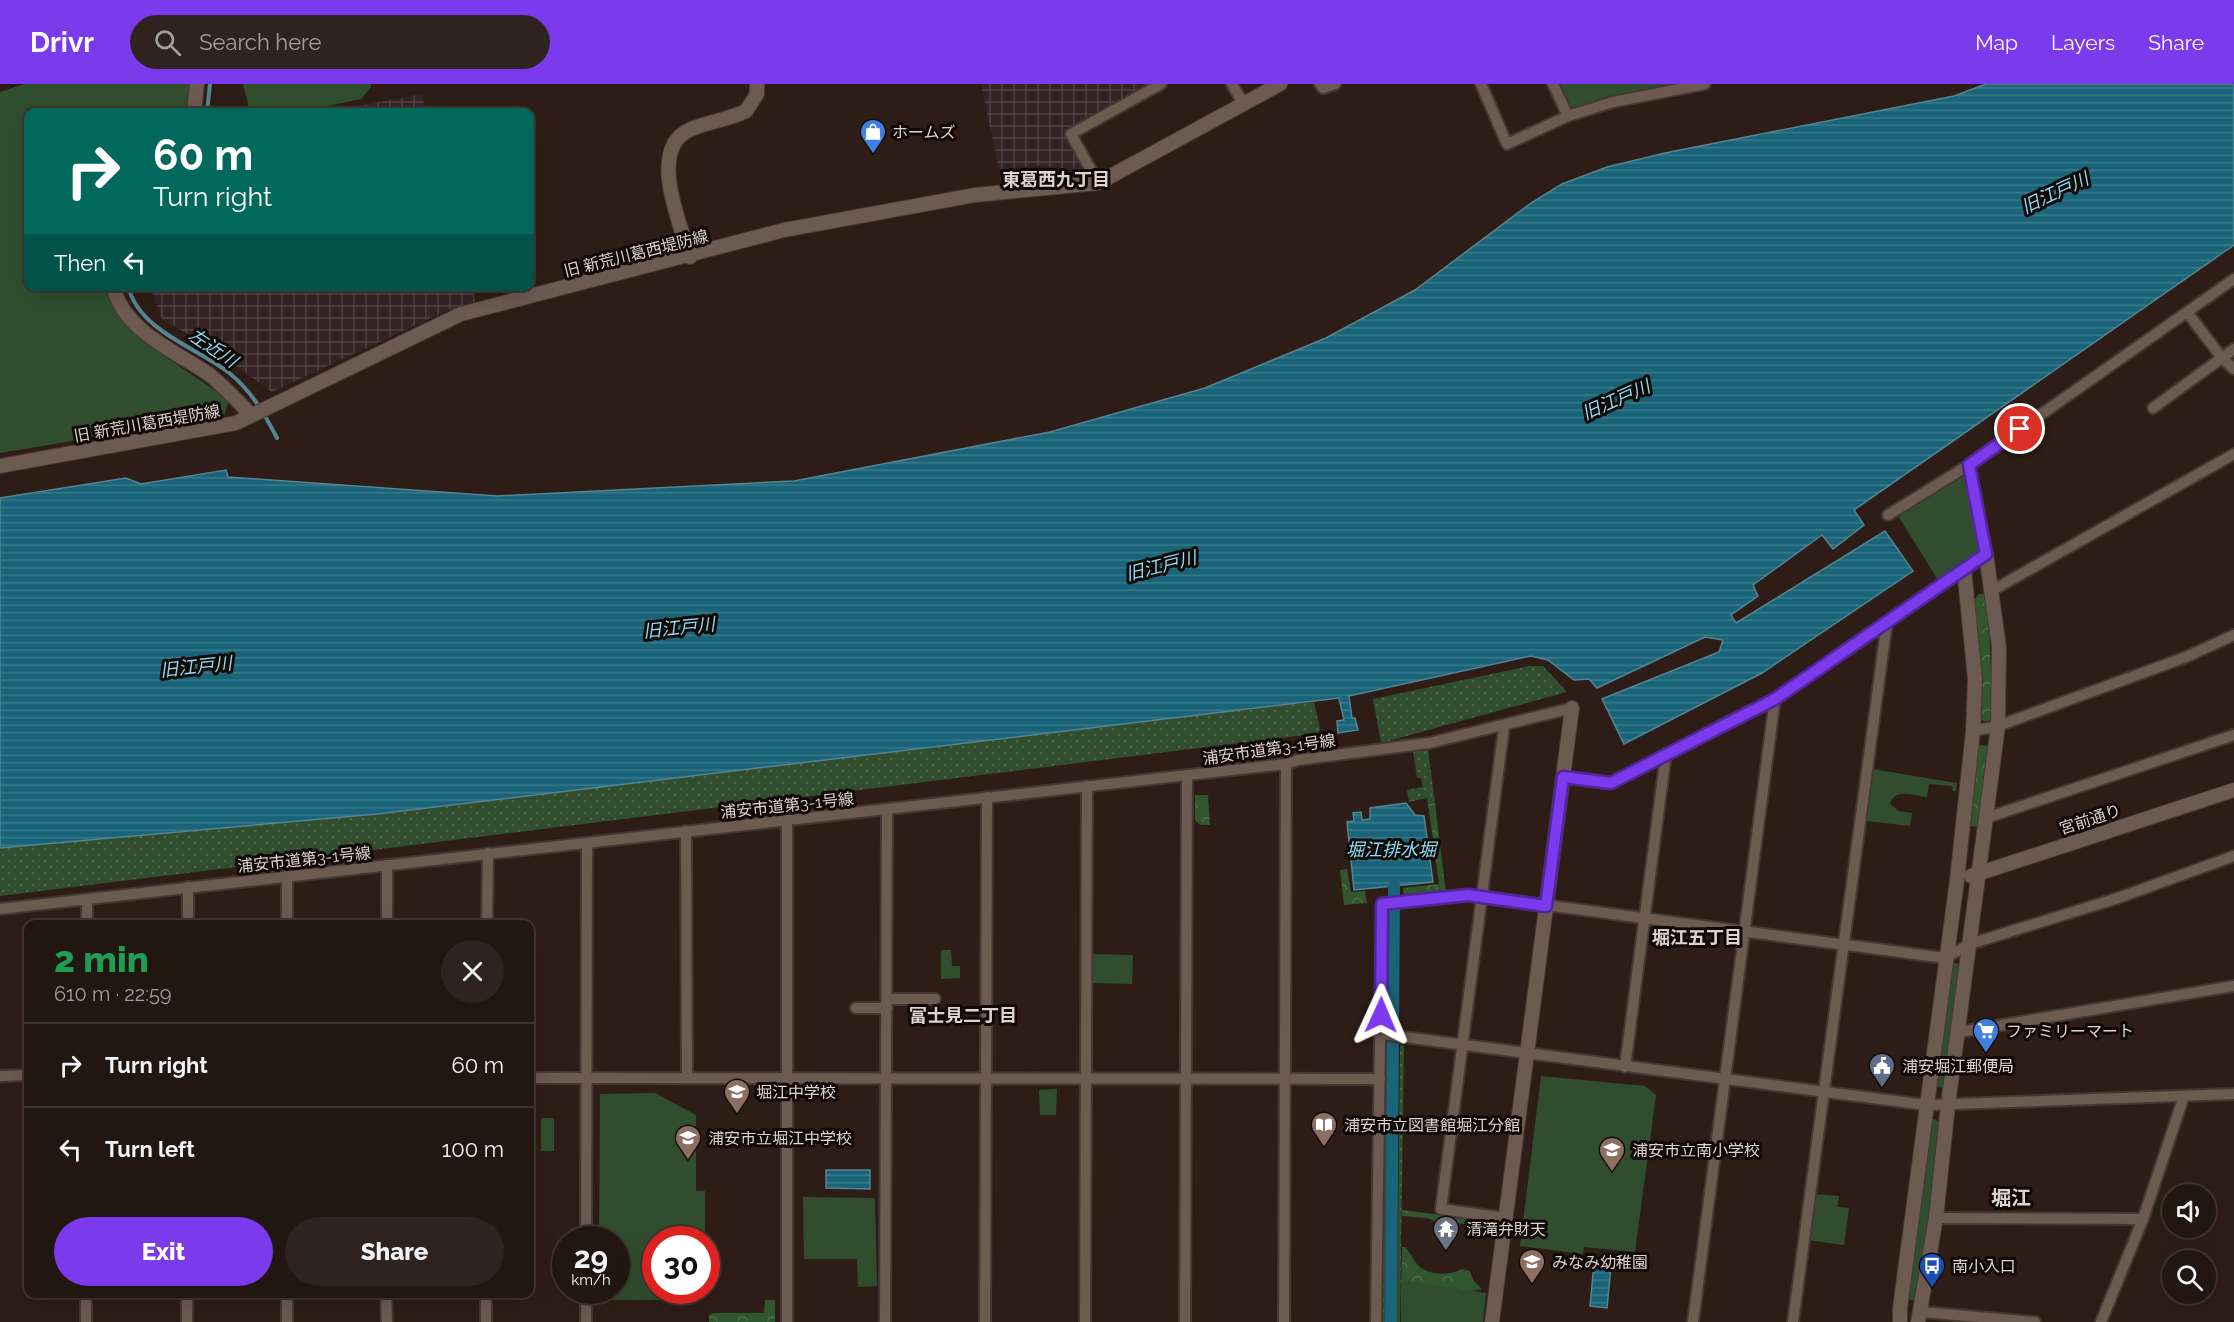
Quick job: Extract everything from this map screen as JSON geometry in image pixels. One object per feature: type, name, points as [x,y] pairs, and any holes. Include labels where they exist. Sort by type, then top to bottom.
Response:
[{"type":"street","points":[[194,108],[197,84]]},
{"type":"street","points":[[690,257],[670,185],[667,164],[671,150],[677,139],[688,130],[746,111],[757,93],[757,84]]},
{"type":"street","points":[[1098,183],[1071,134],[1161,84]]},
{"type":"street","points":[[1232,84],[1244,105]]},
{"type":"street","name":"旧 新荒川葛西堤防線","points":[[0,466],[228,425],[461,314],[690,257],[784,230],[975,195],[1098,183],[1280,84]]},
{"type":"street","points":[[1320,84],[1323,88],[1335,84]]},
{"type":"street","points":[[1481,84],[1507,144],[1568,116],[1613,102],[1681,86],[1705,84]]},
{"type":"street","points":[[1553,84],[1568,116]]},
{"type":"street","points":[[1888,515],[1969,465],[2234,279]]},
{"type":"street","points":[[115,291],[123,307],[142,330],[163,348],[206,373],[230,392],[251,415]]},
{"type":"street","points":[[2187,312],[2222,358],[2234,369]]},
{"type":"street","points":[[2153,408],[2234,349]]},
{"type":"street","points":[[1993,590],[2234,454]]},
{"type":"street","points":[[1969,465],[1993,590],[2000,647],[1998,726],[1948,1105],[1936,1218],[1920,1317],[2035,1322]]},
{"type":"street","points":[[1563,777],[1611,783],[1775,699],[1986,554]]},
{"type":"street","points":[[1900,1322],[1926,1105],[1957,880],[1973,731],[1975,679],[1964,569]]},
{"type":"street","points":[[1793,1322],[1887,622]]},
{"type":"street","points":[[1973,731],[1998,726],[2186,657],[2234,635]]},
{"type":"street","points":[[1693,1322],[1775,699]]},
{"type":"street","points":[[1492,1322],[1572,708]]},
{"type":"street","name":"浦安市道第3-1号線","points":[[0,909],[1286,764],[1298,760],[1430,743],[1504,727],[1572,708]]},
{"type":"street","points":[[1504,727],[1441,1209],[1506,1218]]},
{"type":"street","points":[[1986,818],[2234,735]]},
{"type":"street","points":[[1625,1067],[1666,754]]},
{"type":"street","points":[[1284,1322],[1286,764]]},
{"type":"street","points":[[1185,1322],[1187,775]]},
{"type":"street","points":[[1085,1322],[1087,786]]},
{"type":"street","name":"宮前通り","points":[[1957,880],[2234,790]]},
{"type":"street","points":[[985,1322],[987,797]]},
{"type":"street","points":[[885,1322],[887,809]]},
{"type":"street","points":[[787,820],[787,1322]]},
{"type":"street","points":[[686,831],[687,1078]]},
{"type":"street","points":[[586,1226],[587,843]]},
{"type":"street","points":[[487,920],[488,853]]},
{"type":"street","points":[[1376,1322],[1382,904],[1468,895],[1945,958],[1970,944],[2118,898],[2234,856]]},
{"type":"street","points":[[387,865],[387,920]]},
{"type":"street","points":[[287,876],[287,920]]},
{"type":"street","points":[[188,887],[188,920]]},
{"type":"street","points":[[87,899],[87,920]]},
{"type":"street","points":[[1959,1032],[2234,986]]},
{"type":"street","points":[[856,1008],[935,999]]},
{"type":"street","points":[[1381,1034],[1926,1105],[2234,1094]]},
{"type":"street","points":[[0,1076],[24,1075]]},
{"type":"street","points":[[534,1078],[1380,1079]]},
{"type":"street","points":[[2102,1322],[2144,1219],[2184,1096]]},
{"type":"street","points":[[1936,1218],[2144,1219]]},
{"type":"street","points":[[86,1298],[86,1322]]},
{"type":"street","points":[[187,1298],[187,1322]]},
{"type":"street","points":[[287,1298],[287,1322]]},
{"type":"street","points":[[386,1298],[387,1322]]},
{"type":"street","points":[[486,1298],[486,1322]]},
{"type":"street","points":[[586,1304],[586,1322]]},
{"type":"shaded area","points":[[981,84],[1148,84],[1063,132],[1084,170],[1038,166],[999,169]]},
{"type":"shaded area","points":[[422,94],[425,108],[347,108]]},
{"type":"shaded area","points":[[152,291],[473,291],[476,303],[448,310],[272,392],[213,349],[162,319]]},
{"type":"green space","points":[[24,84],[191,84],[188,108],[24,108],[24,291],[110,291],[137,334],[160,353],[229,400],[224,416],[0,453],[0,92]]},
{"type":"green space","points":[[243,84],[371,84],[361,99],[319,108],[249,108]]},
{"type":"green space","points":[[1560,84],[1668,84],[1665,87],[1576,109],[1570,106]]},
{"type":"green space","points":[[1963,474],[1966,476],[1981,547],[1978,552],[1938,580],[1897,514]]},
{"type":"green space","points":[[1979,594],[1984,594],[1988,600],[1993,718],[1990,722],[1979,720],[1974,600]]},
{"type":"green space","points":[[1529,666],[1543,666],[1567,692],[1381,743],[1373,699]]},
{"type":"green space","points":[[1314,702],[1321,733],[0,896],[0,844]]},
{"type":"green space","points":[[1977,745],[1990,746],[1980,827],[1969,826]]},
{"type":"green space","points":[[1428,749],[1435,803],[1428,804],[1427,798],[1409,802],[1407,790],[1423,787],[1421,778],[1417,778],[1413,751]]},
{"type":"green space","points":[[1873,769],[1957,783],[1956,791],[1953,791],[1952,786],[1929,784],[1927,797],[1906,794],[1896,796],[1890,804],[1899,811],[1912,813],[1910,826],[1866,821]]},
{"type":"green space","points":[[1195,795],[1208,795],[1210,825],[1200,825],[1195,820]]},
{"type":"green space","points":[[1435,803],[1446,894],[1404,898],[1403,888],[1439,884],[1428,804]]},
{"type":"green space","points":[[1347,869],[1351,892],[1365,891],[1367,903],[1344,905],[1340,870]]},
{"type":"green space","points":[[941,950],[951,950],[952,966],[960,966],[960,978],[941,979]]},
{"type":"green space","points":[[1091,954],[1133,955],[1132,984],[1091,983]]},
{"type":"green space","points":[[1952,964],[1960,965],[1944,1088],[1936,1087]]},
{"type":"green space","points":[[1389,1044],[1385,1322],[1382,1322],[1385,1045]]},
{"type":"green space","points":[[1400,1045],[1404,1045],[1400,1322],[1397,1322]]},
{"type":"green space","points":[[1541,1076],[1645,1086],[1656,1095],[1635,1252],[1584,1247],[1583,1254],[1520,1246]]},
{"type":"green space","points":[[1057,1089],[1056,1115],[1040,1115],[1039,1090]]},
{"type":"green space","points":[[655,1093],[696,1115],[696,1191],[705,1191],[705,1226],[642,1226],[642,1300],[630,1300],[630,1226],[599,1226],[600,1094]]},
{"type":"green space","points":[[541,1118],[554,1118],[554,1151],[541,1151]]},
{"type":"green space","points":[[1935,1119],[1941,1125],[1917,1301],[1905,1299],[1931,1120]]},
{"type":"green space","points":[[1815,1194],[1839,1196],[1838,1207],[1849,1208],[1844,1245],[1807,1240]]},
{"type":"green space","points":[[803,1197],[875,1198],[877,1286],[858,1287],[857,1259],[804,1259]]},
{"type":"green space","points":[[1402,1210],[1496,1222],[1495,1229],[1444,1221],[1439,1223],[1427,1218],[1402,1216]]},
{"type":"green space","points":[[1402,1247],[1405,1247],[1420,1267],[1430,1272],[1447,1273],[1462,1269],[1470,1271],[1473,1280],[1482,1289],[1405,1304],[1401,1301]]},
{"type":"green space","points":[[1401,1280],[1486,1293],[1483,1322],[1401,1322]]},
{"type":"green space","points":[[765,1300],[775,1300],[775,1322],[709,1322],[709,1315],[713,1313],[764,1313]]},
{"type":"water","name":"旧江戸川","points":[[1986,84],[2234,84],[2234,245],[1854,510],[1864,525],[1833,549],[1822,535],[1753,585],[1758,596],[1731,615],[1736,623],[1885,531],[1913,571],[1762,673],[1624,744],[1602,699],[1719,652],[1723,640],[1705,637],[1597,688],[1589,679],[1574,680],[1548,660],[1531,656],[1349,696],[1352,718],[1355,718],[1358,730],[1338,733],[1337,721],[1344,720],[1339,698],[377,814],[0,848],[0,498],[126,478],[141,484],[226,470],[228,477],[497,496],[794,481],[1050,432],[1205,388],[1326,338],[1415,290],[1531,203],[1562,184],[1607,167],[1665,153],[1954,96]]},
{"type":"water","name":"堀江排水堀","points":[[1406,803],[1415,815],[1424,816],[1433,882],[1354,890],[1347,822],[1354,821],[1353,813],[1361,812],[1362,820],[1370,819],[1370,808]]},
{"type":"water","points":[[826,1170],[870,1170],[870,1189],[826,1188]]},
{"type":"water","points":[[1594,1264],[1611,1266],[1607,1308],[1590,1306]]},
{"type":"waterway","name":"左近川","points":[[207,108],[210,84]]},
{"type":"waterway","name":"左近川","points":[[130,291],[134,302],[156,326],[215,363],[244,386],[262,411],[277,438]]},
{"type":"waterway","points":[[1391,1322],[1394,886]]},
{"type":"place","name":"ホームズ","points":[[873,155]]},
{"type":"place","name":"ファミリーマート","points":[[1986,1054]]},
{"type":"place","name":"浦安堀江郵便局","points":[[1882,1089]]},
{"type":"place","name":"堀江中学校","points":[[737,1115]]},
{"type":"place","name":"浦安市立図書館堀江分館","points":[[1324,1148]]},
{"type":"place","name":"浦安市立堀江中学校","points":[[688,1161]]},
{"type":"place","name":"浦安市立南小学校","points":[[1612,1173]]},
{"type":"place","name":"清滝弁財天","points":[[1446,1252]]},
{"type":"place","name":"みなみ幼稚園","points":[[1532,1285]]},
{"type":"place","name":"南小入口","points":[[1932,1289]]},
{"type":"district","name":"東葛西九丁目","points":[[1056,180]]},
{"type":"district","name":"堀江五丁目","points":[[1697,938]]},
{"type":"district","name":"富士見二丁目","points":[[963,1016]]},
{"type":"district","name":"堀江","points":[[2011,1198]]},
{"type":"route","points":[[1381,1015],[1382,904],[1468,895],[1546,906],[1563,777],[1611,783],[1775,699],[1986,554],[1969,465],[2020,429]]}]
